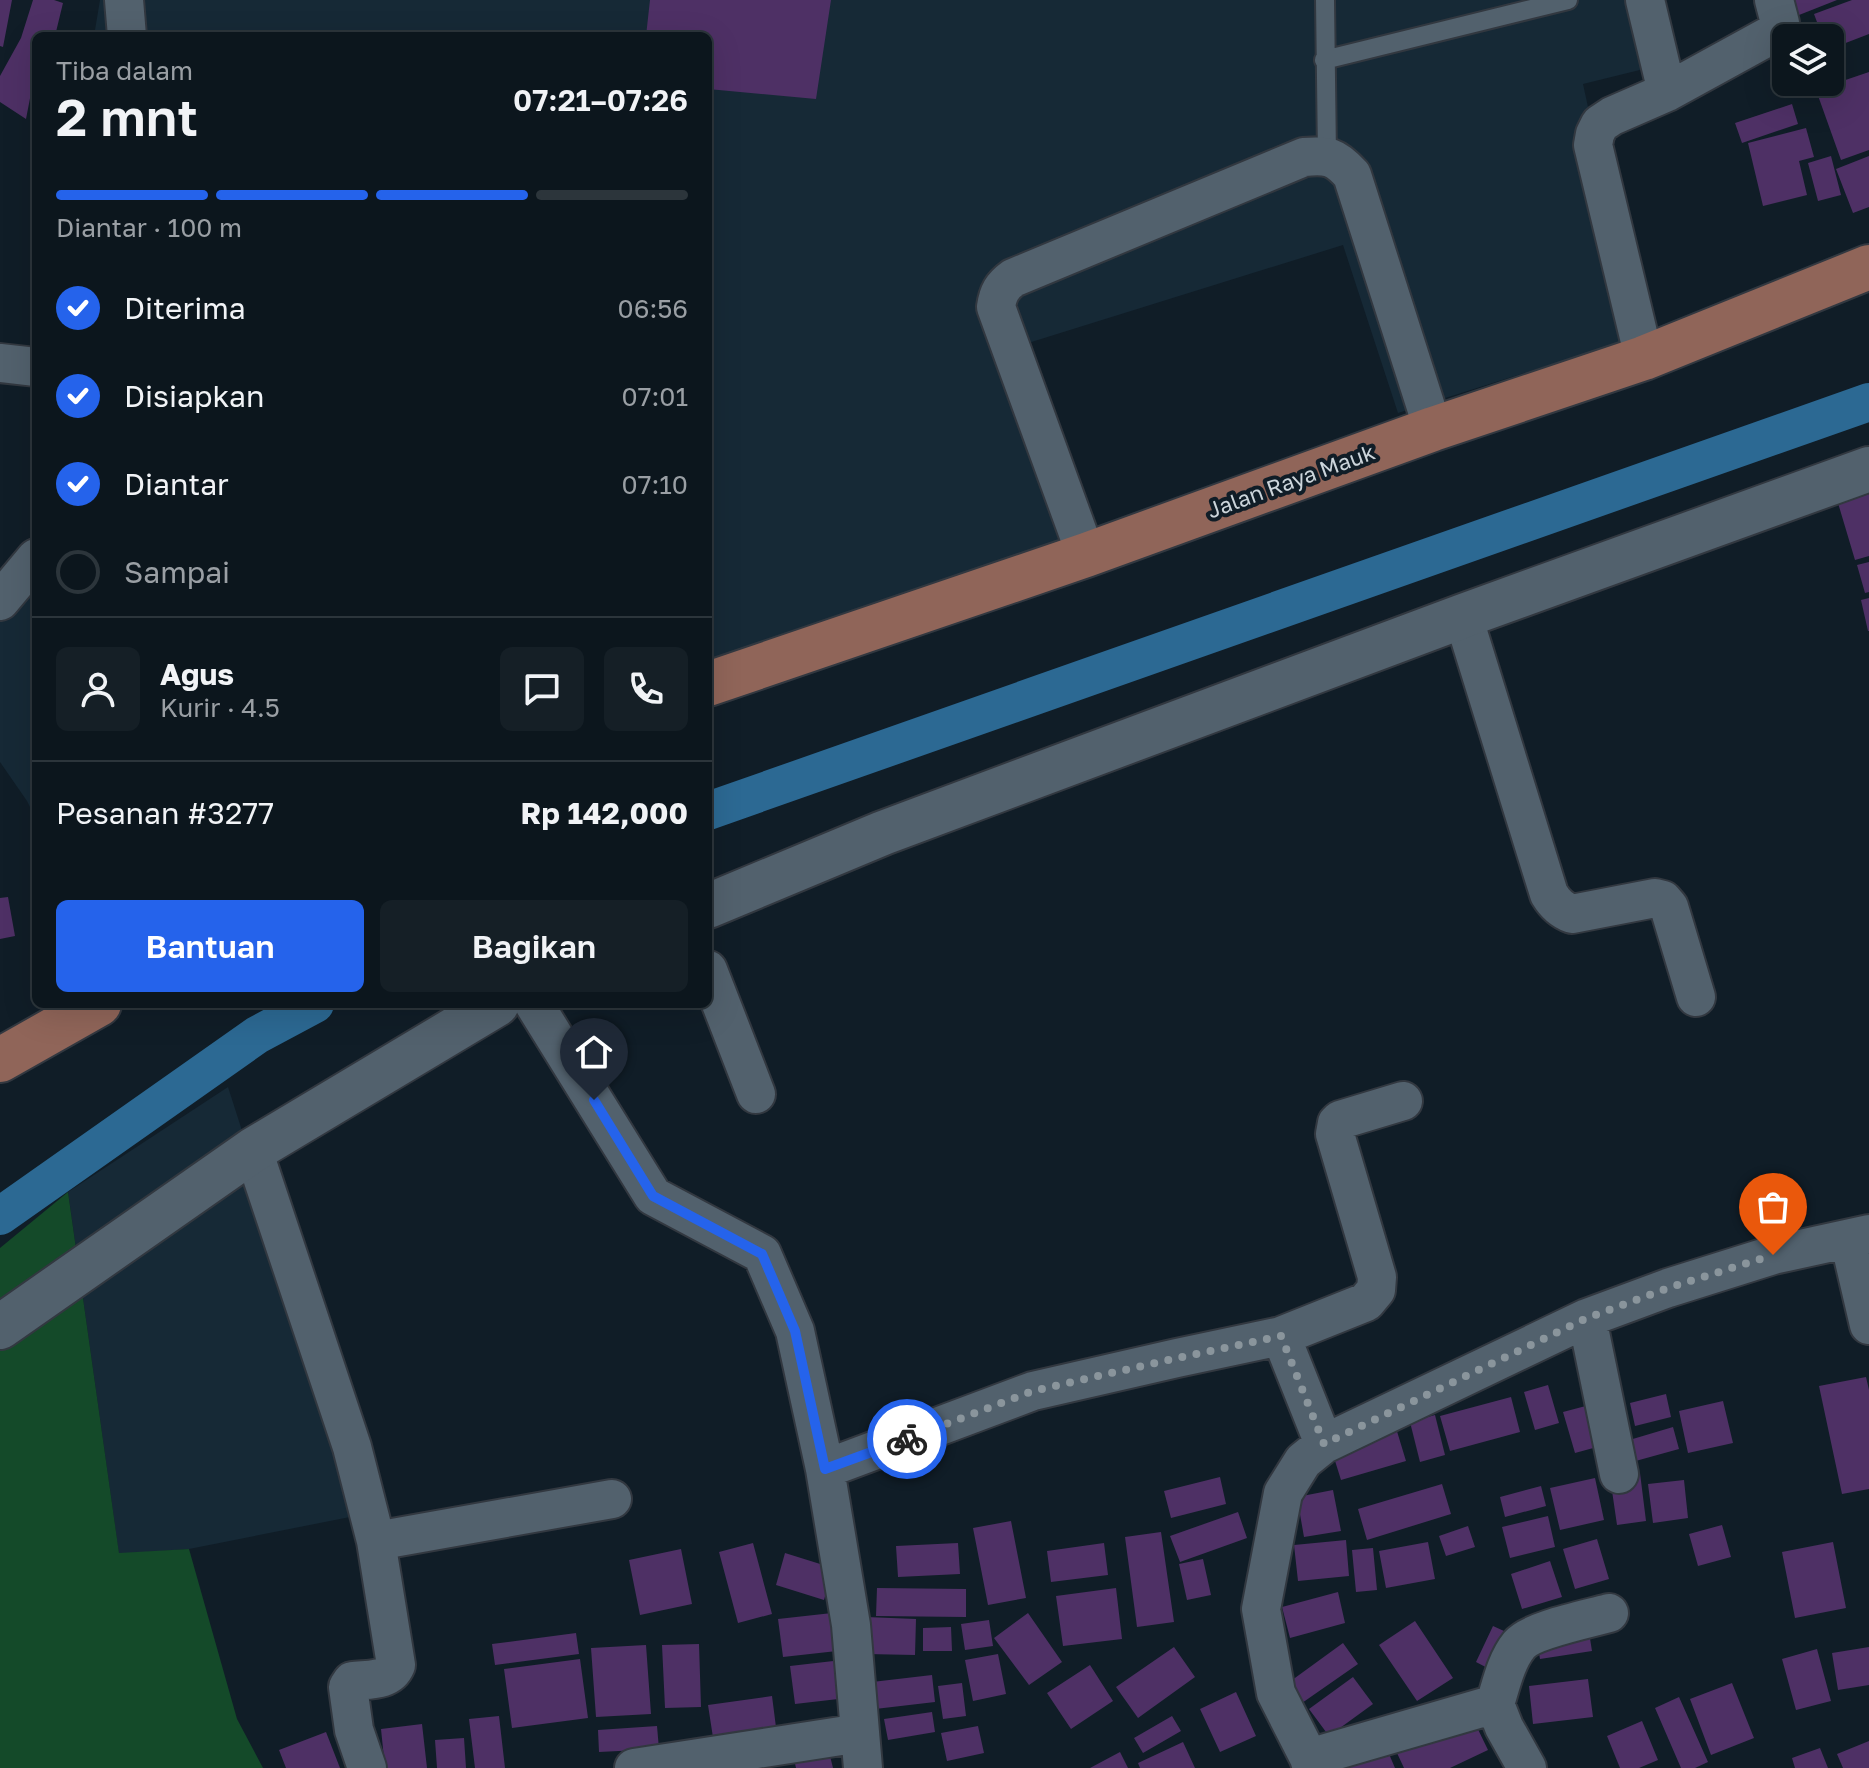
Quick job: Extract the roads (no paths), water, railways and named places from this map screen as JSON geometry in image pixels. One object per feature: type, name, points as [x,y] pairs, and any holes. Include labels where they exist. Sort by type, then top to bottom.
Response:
[{"type":"main road","name":"Jalan Raya Mauk","points":[[712,683],[1086,555],[1433,429],[1644,358],[1869,267]]},
{"type":"main road","points":[[0,1060],[92,1008]]},
{"type":"street","points":[[124,0],[127,32]]},
{"type":"street","points":[[1645,0],[1667,92]]},
{"type":"street","points":[[1644,358],[1593,145],[1595,134],[1600,124],[1612,116],[1667,92],[1780,30],[1774,0]]},
{"type":"street","points":[[1086,555],[996,307],[998,295],[1013,278],[1304,157],[1327,156],[1341,163],[1352,175],[1433,429]]},
{"type":"street","points":[[0,363],[32,367]]},
{"type":"street","points":[[712,904],[883,833],[1463,616],[1869,469]]},
{"type":"street","points":[[0,601],[32,563]]},
{"type":"street","points":[[1463,616],[1549,894],[1555,904],[1572,914],[1655,898],[1663,900],[1669,907],[1696,997]]},
{"type":"street","points":[[712,980],[756,1094]]},
{"type":"street","points":[[0,1327],[253,1150],[490,1008]]},
{"type":"street","points":[[536,1008],[653,1196],[762,1254],[795,1331],[825,1469],[851,1625],[862,1750],[634,1768]]},
{"type":"street","points":[[825,1469],[1033,1391],[1281,1336],[1366,1302],[1376,1290],[1377,1277],[1335,1128],[1340,1120],[1403,1101]]},
{"type":"street","points":[[253,1150],[352,1447],[376,1541],[396,1665],[385,1678],[352,1681],[348,1687],[354,1730],[367,1768]]},
{"type":"street","points":[[1495,1704],[1310,1763],[1276,1693],[1261,1609],[1283,1493],[1303,1461],[1324,1444],[1587,1318],[1668,1288],[1773,1255],[1859,1236],[1869,1325]]},
{"type":"street","points":[[1587,1318],[1619,1474]]},
{"type":"street","points":[[1281,1336],[1324,1444]]},
{"type":"street","points":[[376,1541],[612,1499]]},
{"type":"street","points":[[1527,1768],[1495,1704],[1509,1661],[1520,1643],[1535,1634],[1609,1613]]},
{"type":"lane","points":[[1325,0],[1327,156]]},
{"type":"lane","points":[[1324,60],[1568,0]]},
{"type":"waterway","points":[[712,810],[1869,402]]},
{"type":"waterway","points":[[0,1216],[257,1035],[308,1008]]}]
